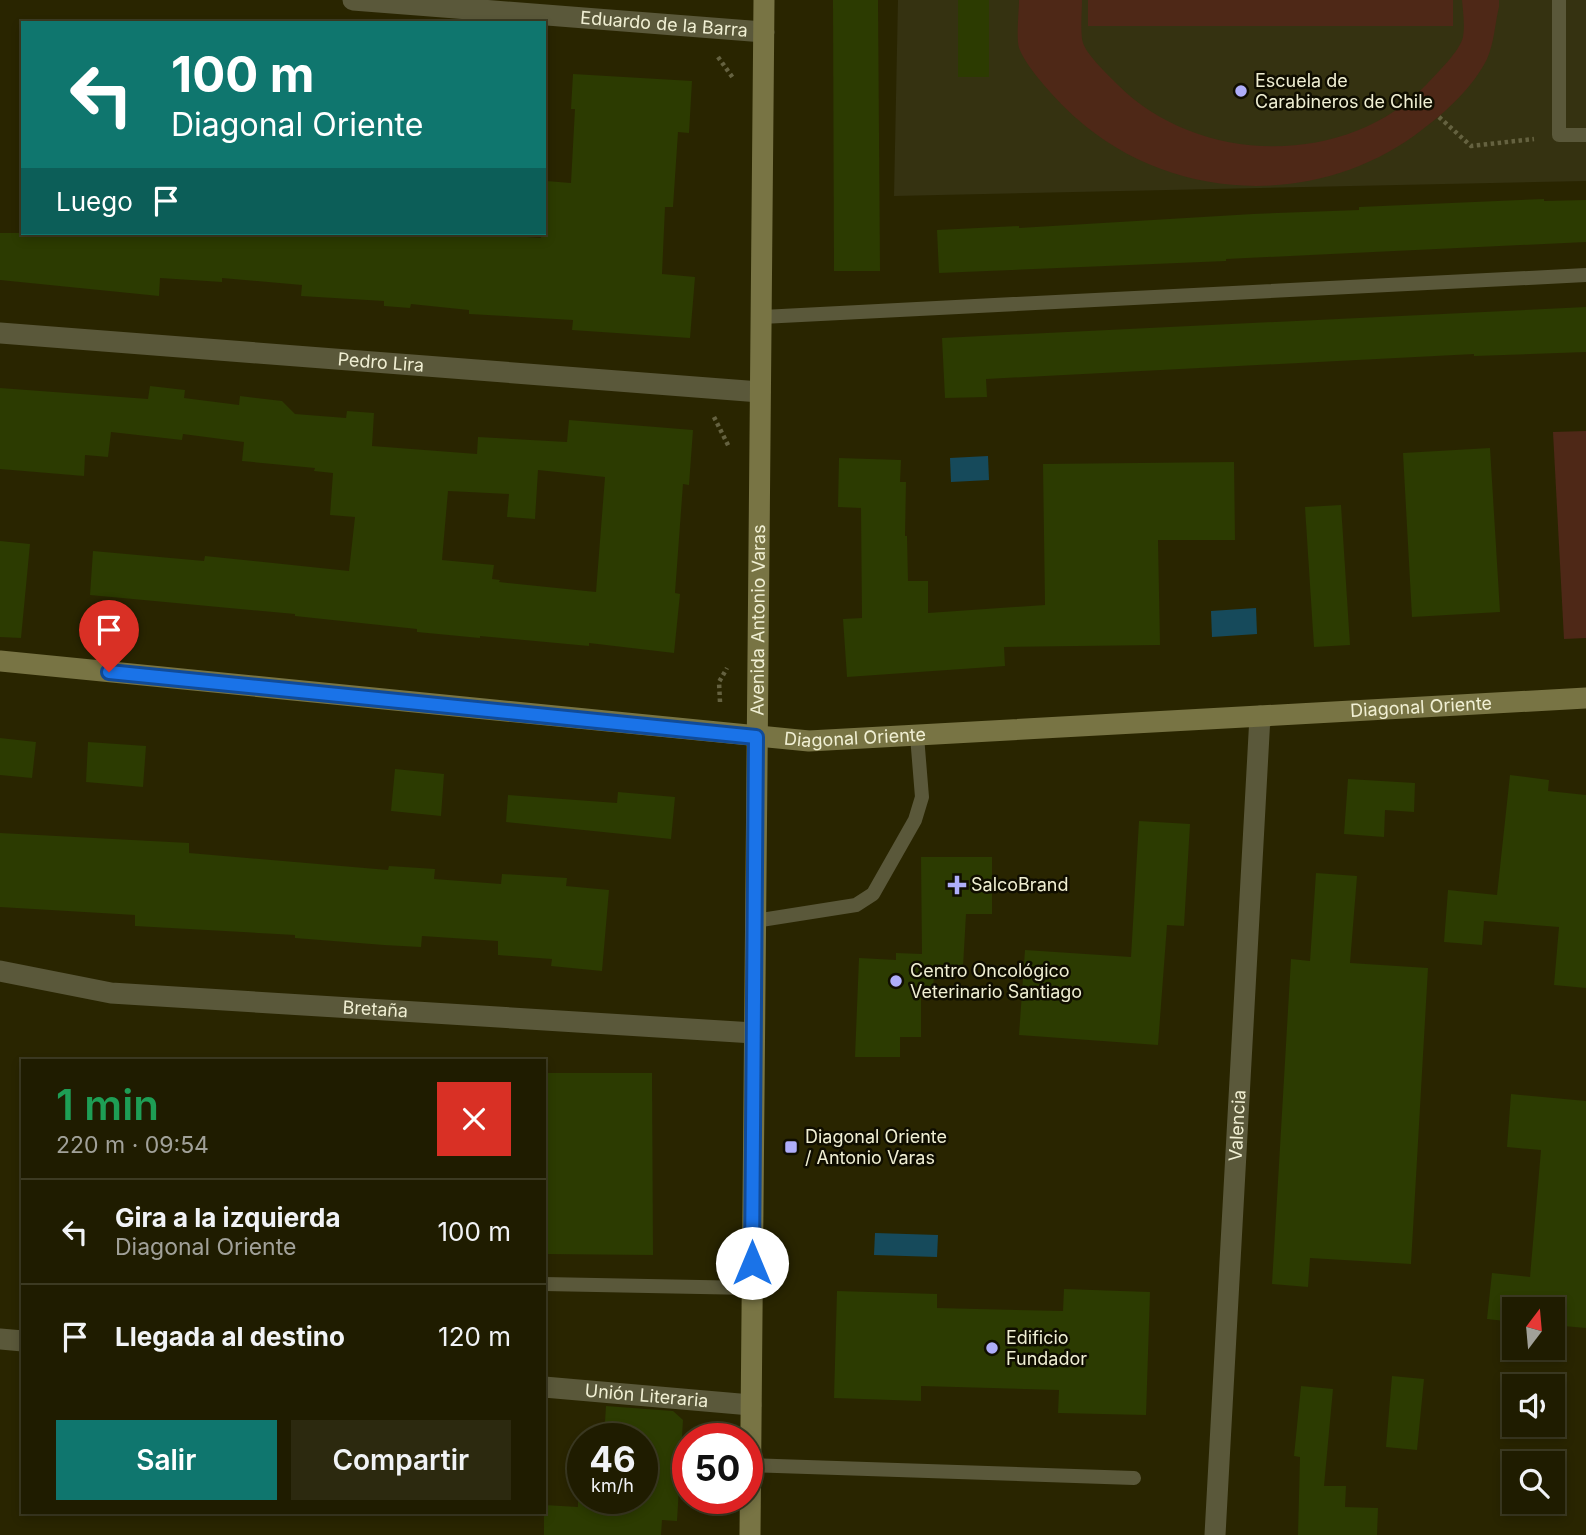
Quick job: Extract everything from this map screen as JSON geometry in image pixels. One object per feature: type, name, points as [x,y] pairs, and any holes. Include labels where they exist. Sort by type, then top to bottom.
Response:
[{"type":"main road","name":"Avenida Antonio Varas","points":[[751,1423],[764,0]]},
{"type":"main road","name":"Diagonal Oriente","points":[[0,661],[756,737],[819,741],[1586,698]]},
{"type":"main road","name":"Avenida Antonio Varas","points":[[750,1514],[750,1535]]},
{"type":"street","name":"Eduardo de la Barra","points":[[353,0],[764,32]]},
{"type":"street","name":"Pedro Lira","points":[[0,332],[760,392]]},
{"type":"street","name":"Valencia","points":[[1215,1535],[1260,716]]},
{"type":"street","name":"Bretaña","points":[[0,971],[111,993],[754,1033]]},
{"type":"street","points":[[0,1339],[21,1341]]},
{"type":"street","name":"Unión Literaria","points":[[546,1387],[751,1405]]},
{"type":"lane","points":[[1559,0],[1559,135],[1586,135]]},
{"type":"lane","points":[[760,317],[1586,275]]},
{"type":"lane","points":[[755,921],[856,905],[873,894],[915,820],[922,797],[917,736]]},
{"type":"lane","points":[[546,1284],[752,1288]]},
{"type":"lane","points":[[763,1465],[1134,1478]]},
{"type":"path","points":[[1439,117],[1471,146],[1559,135]]},
{"type":"shaded area","name":"Escuela de Carabineros de Chile","points":[[898,0],[1586,0],[1586,181],[894,196]]},
{"type":"shaded area","points":[[1019,0],[1082,0],[1082,34],[1085,48],[1117,84],[1150,111],[1188,130],[1230,142],[1272,146],[1315,143],[1356,131],[1394,111],[1427,84],[1458,49],[1464,33],[1462,0],[1499,0],[1499,7],[1491,47],[1481,69],[1459,98],[1423,129],[1383,155],[1339,173],[1294,183],[1247,186],[1201,180],[1156,167],[1114,146],[1076,118],[1044,85],[1019,48]]},
{"type":"shaded area","points":[[1088,0],[1453,0],[1453,26],[1088,26]]},
{"type":"shaded area","points":[[1586,431],[1586,638],[1564,639],[1553,432]]},
{"type":"water","points":[[988,456],[989,480],[951,482],[950,458]]},
{"type":"water","points":[[1256,608],[1257,634],[1212,637],[1211,611]]},
{"type":"water","points":[[875,1233],[938,1235],[937,1257],[874,1255]]},
{"type":"building","points":[[833,0],[878,0],[880,271],[834,271]]},
{"type":"building","points":[[958,0],[989,0],[989,77],[958,77]]},
{"type":"building","points":[[573,74],[692,81],[689,133],[678,132],[673,207],[665,207],[662,274],[695,277],[690,338],[572,330],[573,320],[469,314],[469,310],[411,304],[410,308],[384,306],[384,301],[301,296],[302,285],[222,278],[222,282],[160,278],[159,296],[0,280],[0,233],[495,235],[541,238],[541,235],[546,235],[546,181],[571,183],[575,109],[571,109]]},
{"type":"building","points":[[1544,199],[1586,200],[1586,242],[939,273],[937,230],[1019,228],[1359,210],[1359,207]]},
{"type":"building","points":[[1586,307],[1586,352],[1474,354],[986,379],[987,397],[945,398],[942,338]]},
{"type":"building","points":[[150,386],[185,390],[184,398],[239,405],[240,396],[282,401],[295,414],[346,418],[347,411],[374,413],[372,446],[477,454],[478,437],[567,442],[569,420],[693,430],[689,485],[683,484],[675,593],[680,594],[674,653],[589,643],[589,646],[417,632],[417,629],[295,614],[90,595],[93,551],[204,561],[205,556],[349,571],[355,517],[330,515],[333,473],[314,471],[315,468],[242,461],[244,442],[183,434],[182,440],[111,432],[108,457],[85,455],[84,476],[0,469],[0,388],[148,399]],"holes":[[[538,470],[605,477],[596,592],[499,582],[500,580],[492,579],[494,565],[442,560],[448,491],[509,494],[507,517],[535,519]]]},
{"type":"building","points":[[1490,448],[1500,612],[1412,617],[1403,453]]},
{"type":"building","points":[[839,458],[901,460],[900,482],[906,482],[908,581],[928,581],[928,613],[1045,605],[1043,464],[1234,462],[1235,540],[1158,540],[1160,645],[1004,647],[1005,666],[847,677],[843,619],[862,618],[861,508],[838,507]]},
{"type":"building","points":[[1341,505],[1350,645],[1314,647],[1305,507]]},
{"type":"building","points":[[0,541],[30,544],[21,638],[0,637]]},
{"type":"building","points":[[0,738],[36,742],[32,778],[0,775]]},
{"type":"building","points":[[88,742],[146,746],[143,787],[86,782]]},
{"type":"building","points":[[395,769],[444,774],[441,816],[391,811]]},
{"type":"building","points":[[1510,775],[1549,780],[1548,791],[1586,795],[1586,988],[1554,985],[1559,927],[1484,921],[1482,945],[1444,942],[1448,890],[1497,895]]},
{"type":"building","points":[[1348,779],[1415,783],[1414,812],[1385,810],[1384,837],[1344,834]]},
{"type":"building","points":[[618,792],[675,797],[671,839],[506,822],[508,795],[617,803]]},
{"type":"building","points":[[1139,821],[1190,824],[1184,926],[1167,925],[1158,1045],[1019,1035],[1025,950],[1131,957]]},
{"type":"building","points":[[0,833],[189,843],[189,853],[388,870],[389,866],[435,869],[434,879],[501,884],[502,874],[567,878],[566,886],[609,890],[602,971],[551,966],[552,959],[498,955],[498,941],[422,936],[421,947],[384,945],[295,938],[295,935],[135,926],[135,915],[0,907]]},
{"type":"building","points":[[921,857],[992,857],[992,914],[966,914],[963,967],[934,965],[933,998],[921,997],[921,1037],[900,1037],[900,1057],[855,1057],[859,958],[896,960],[896,953],[922,954]]},
{"type":"building","points":[[1316,873],[1357,876],[1350,963],[1428,968],[1411,1264],[1310,1258],[1308,1287],[1272,1284],[1291,959],[1310,961]]},
{"type":"building","points":[[546,1073],[652,1073],[653,1255],[546,1254]]},
{"type":"building","points":[[1511,1094],[1586,1101],[1586,1328],[1565,1326],[1565,1297],[1502,1297],[1502,1321],[1487,1319],[1492,1273],[1530,1277],[1541,1150],[1507,1147]]},
{"type":"building","name":"Edificio Fundador","points":[[1064,1289],[1150,1292],[1146,1415],[1058,1413],[1059,1390],[921,1386],[921,1401],[834,1398],[837,1291],[937,1294],[937,1308],[1063,1311]]},
{"type":"building","points":[[1392,1376],[1424,1379],[1417,1450],[1386,1447]]},
{"type":"building","points":[[1301,1386],[1333,1389],[1324,1486],[1346,1486],[1345,1507],[1378,1508],[1377,1535],[1298,1535],[1300,1457],[1294,1456]]},
{"type":"building","points":[[606,1406],[673,1411],[683,1420],[683,1423],[672,1423],[672,1514],[677,1514],[677,1521],[662,1520],[661,1535],[544,1535],[546,1505],[567,1506],[567,1514],[658,1514],[658,1423],[605,1423]]},
{"type":"place","name":"Escuela de Carabineros de Chile","points":[[1241,91]]},
{"type":"place","name":"SalcoBrand","points":[[957,885]]},
{"type":"place","name":"Centro Oncológico Veterinario Santiago","points":[[896,981]]},
{"type":"place","name":"Diagonal Oriente / Antonio Varas","points":[[791,1147]]},
{"type":"place","name":"Edificio Fundador","points":[[992,1348]]},
{"type":"route","points":[[109,672],[756,737],[752,1263]]}]
